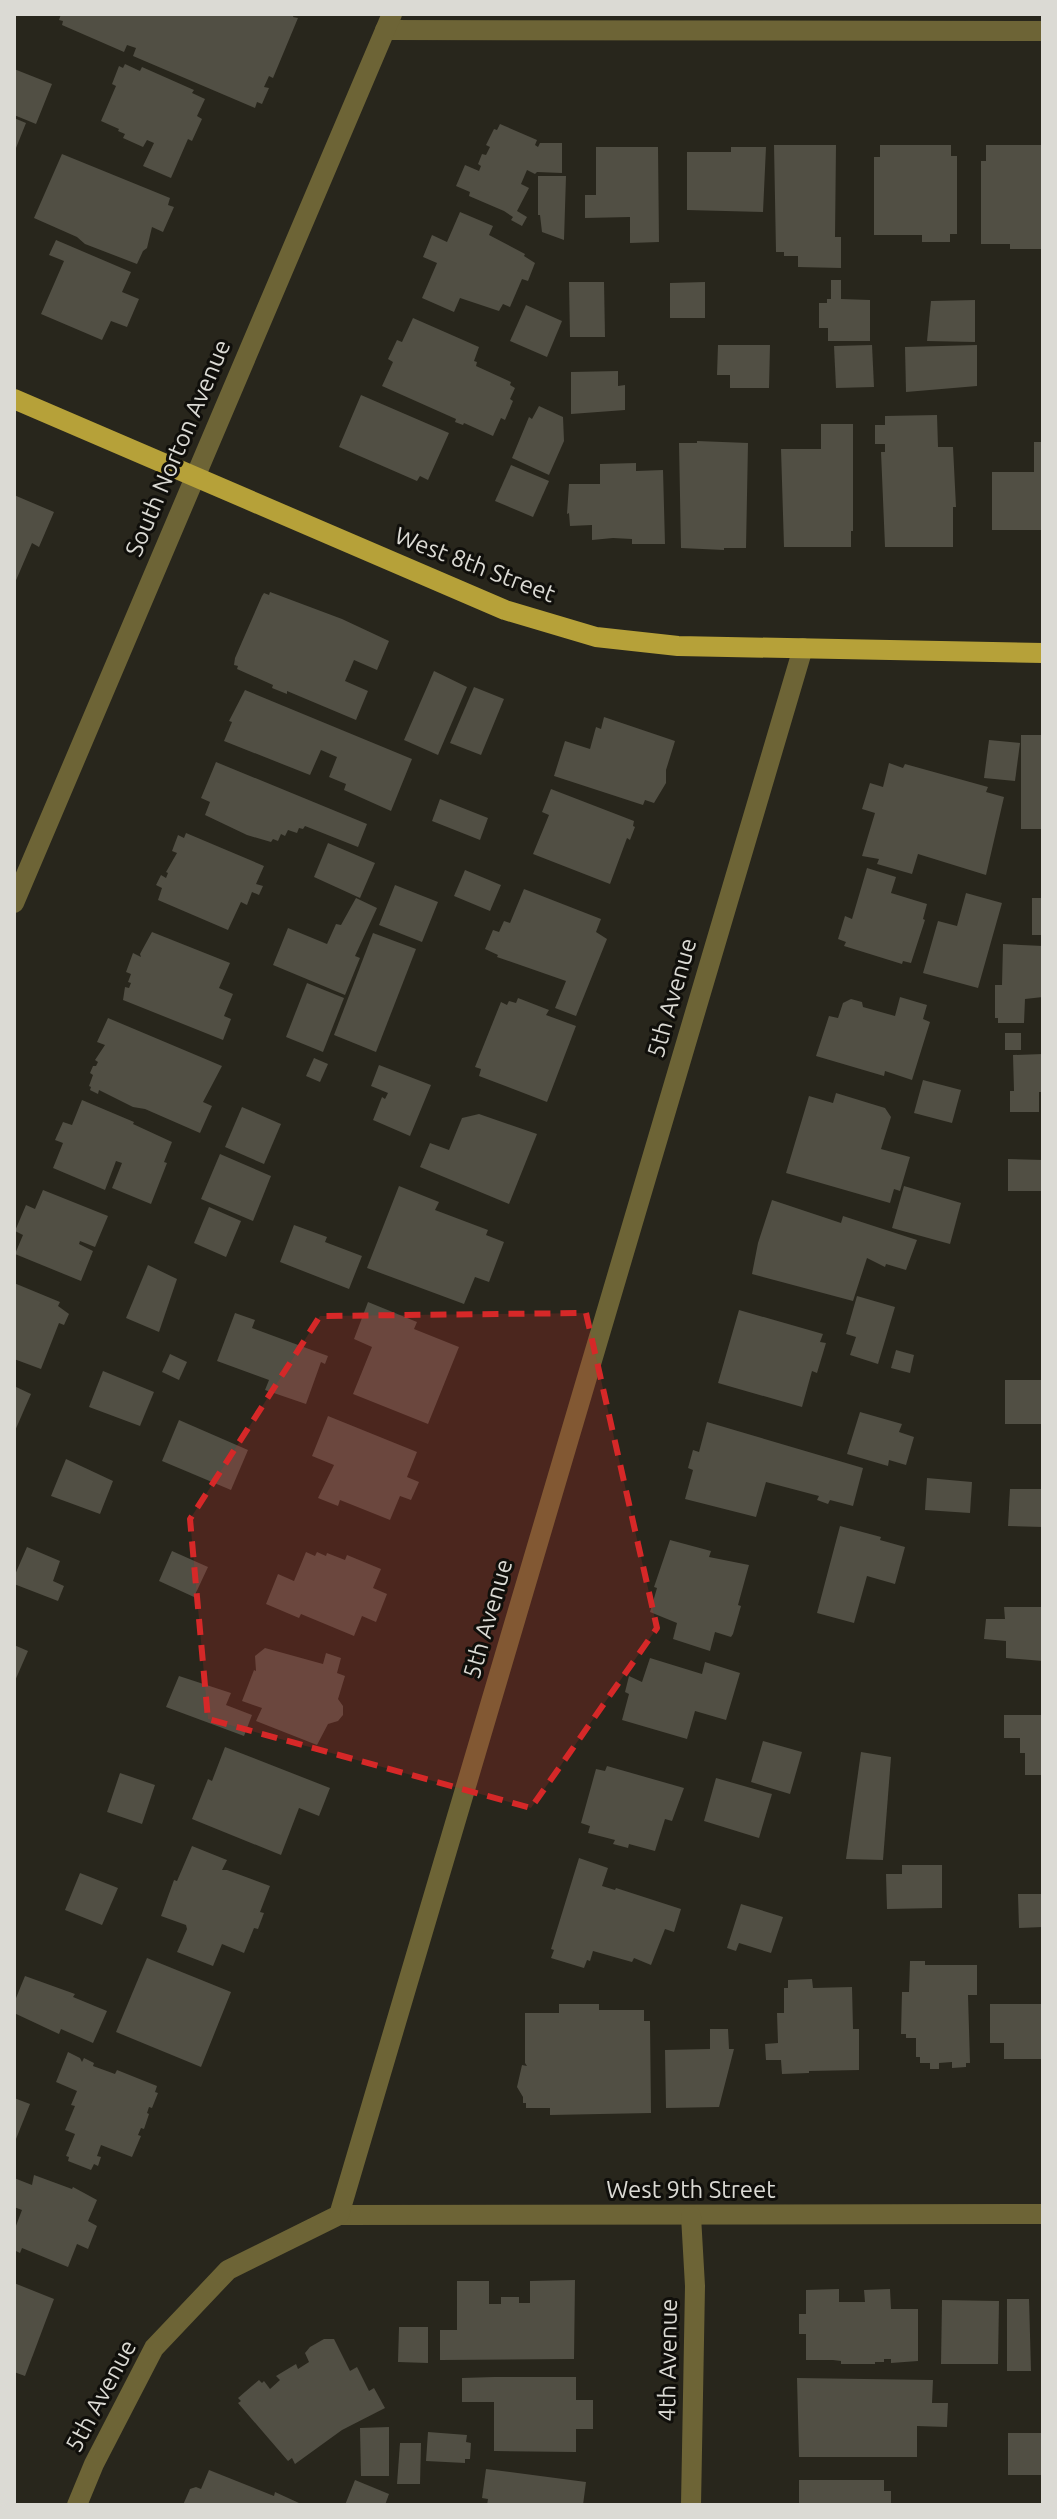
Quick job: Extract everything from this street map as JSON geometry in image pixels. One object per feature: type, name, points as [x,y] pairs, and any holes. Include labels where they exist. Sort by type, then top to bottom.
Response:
[{"type":"main road","name":"West 8th Street","points":[[14,399],[505,610],[596,637],[678,646],[1043,653]]},
{"type":"street","points":[[389,22],[1043,31]]},
{"type":"street","name":"South Norton Avenue","points":[[14,903],[389,22]]},
{"type":"street","name":"5th Avenue","points":[[77,2505],[94,2464],[154,2348],[228,2270],[339,2215],[803,648]]},
{"type":"street","name":"West 9th Street","points":[[339,2215],[1043,2214]]},
{"type":"street","name":"4th Avenue","points":[[691,2216],[695,2286],[691,2505]]},
{"type":"highlighted area","points":[[586,1313],[657,1628],[531,1808],[208,1719],[190,1519],[320,1316]]},
{"type":"building","points":[[61,14],[294,14],[293,17],[298,18],[273,78],[269,76],[264,87],[269,88],[262,104],[257,102],[255,108],[133,56],[136,48],[127,45],[124,52],[62,25],[63,21],[59,20]]},
{"type":"building","points":[[125,64],[140,71],[142,67],[194,90],[192,93],[205,99],[197,116],[202,119],[192,141],[188,139],[171,178],[143,166],[154,143],[147,140],[143,147],[123,138],[125,134],[119,129],[101,121],[116,86],[112,84],[119,66],[123,68]]},
{"type":"building","points":[[14,69],[52,84],[36,124],[14,115]]},
{"type":"building","points":[[14,118],[26,123],[14,153]]},
{"type":"building","points":[[500,124],[537,140],[535,145],[538,147],[540,143],[562,143],[562,173],[535,174],[527,170],[521,184],[529,188],[517,211],[527,217],[522,226],[511,220],[513,217],[504,211],[469,196],[470,192],[456,186],[465,165],[479,171],[482,154],[486,155],[490,147],[486,145]]},
{"type":"building","points":[[774,145],[836,145],[835,237],[841,237],[841,268],[798,267],[798,256],[784,256],[784,252],[776,252]]},
{"type":"building","points":[[880,145],[951,145],[951,156],[957,156],[957,234],[950,234],[950,242],[922,242],[922,235],[874,235],[874,157],[880,157]]},
{"type":"building","points":[[986,145],[1043,145],[1043,249],[1010,249],[1010,244],[981,244],[981,161],[986,161]]},
{"type":"building","points":[[596,147],[658,147],[659,242],[630,243],[630,217],[585,218],[585,195],[596,195]]},
{"type":"building","points":[[731,147],[766,147],[763,212],[687,210],[687,152],[731,152]]},
{"type":"building","points":[[62,154],[170,198],[168,205],[174,207],[163,232],[152,227],[147,248],[137,264],[85,244],[77,237],[34,218]]},
{"type":"building","points":[[538,176],[566,176],[564,240],[542,232],[538,215]]},
{"type":"building","points":[[460,212],[493,226],[489,235],[525,254],[535,263],[528,281],[522,279],[510,307],[503,304],[499,311],[460,298],[454,312],[422,298],[437,263],[423,257],[432,235],[447,242]]},
{"type":"building","points":[[56,240],[131,272],[122,292],[139,299],[127,327],[111,321],[102,340],[41,314],[64,261],[49,255]]},
{"type":"building","points":[[831,280],[841,280],[841,299],[870,300],[870,341],[828,341],[828,328],[819,328],[819,303],[827,303],[827,299],[831,299]]},
{"type":"building","points":[[569,282],[604,282],[605,337],[570,337]]},
{"type":"building","points":[[705,282],[705,318],[670,318],[670,283]]},
{"type":"building","points":[[975,300],[975,342],[927,341],[931,301]]},
{"type":"building","points":[[526,305],[562,321],[547,357],[510,341]]},
{"type":"building","points":[[413,318],[479,347],[474,361],[477,362],[476,366],[511,382],[510,385],[515,388],[510,399],[513,401],[505,420],[501,418],[493,436],[455,422],[456,419],[382,386],[393,362],[388,359],[397,340],[402,342]]},
{"type":"building","points":[[718,345],[770,345],[769,388],[730,388],[730,375],[717,375]]},
{"type":"building","points":[[872,345],[874,387],[836,388],[834,346]]},
{"type":"building","points":[[977,345],[977,386],[906,392],[905,347]]},
{"type":"building","points":[[618,371],[618,386],[625,385],[625,410],[571,414],[571,372]]},
{"type":"building","points":[[361,395],[449,433],[428,480],[420,476],[417,481],[339,447]]},
{"type":"building","points":[[539,406],[563,417],[564,441],[549,475],[512,458],[529,417],[532,419]]},
{"type":"building","points":[[937,415],[938,447],[953,447],[956,507],[953,507],[953,547],[885,547],[881,452],[885,452],[885,444],[875,444],[875,425],[885,425],[885,416]]},
{"type":"building","points":[[821,424],[853,424],[851,547],[784,547],[781,449],[821,449]]},
{"type":"building","points":[[1034,442],[1043,442],[1043,530],[992,530],[992,472],[1034,472]]},
{"type":"building","points":[[679,443],[748,443],[746,548],[681,548]]},
{"type":"building","points":[[636,463],[636,471],[663,470],[665,544],[632,544],[632,539],[592,540],[592,525],[570,526],[567,514],[569,484],[600,484],[600,464]]},
{"type":"building","points":[[511,465],[549,481],[533,517],[495,501]]},
{"type":"building","points":[[14,495],[54,512],[39,547],[32,543],[14,585]]},
{"type":"building","points":[[270,592],[342,619],[389,641],[377,670],[354,660],[345,681],[368,691],[356,720],[287,691],[287,694],[272,688],[273,685],[234,665],[262,596]]},
{"type":"building","points":[[434,671],[467,687],[438,755],[404,740]]},
{"type":"building","points":[[474,687],[504,699],[481,755],[450,743]]},
{"type":"building","points":[[245,690],[412,759],[391,811],[344,790],[346,784],[329,777],[337,757],[321,750],[310,775],[224,741],[232,722],[229,721]]},
{"type":"building","points":[[604,717],[675,741],[666,770],[666,783],[654,803],[645,800],[643,805],[554,776],[565,741],[590,749],[596,727],[601,729]]},
{"type":"building","points":[[1021,735],[1043,735],[1043,829],[1021,829]]},
{"type":"building","points":[[989,740],[1020,743],[1015,781],[984,778]]},
{"type":"building","points":[[216,762],[367,824],[358,847],[305,826],[299,828],[297,833],[288,830],[285,836],[281,834],[278,841],[273,839],[271,842],[247,835],[205,815],[210,802],[201,798]]},
{"type":"building","points":[[889,763],[903,768],[905,764],[988,787],[986,792],[1004,797],[986,875],[918,854],[912,874],[877,864],[879,859],[862,856],[875,813],[862,809],[870,783],[883,787]]},
{"type":"building","points":[[551,789],[634,821],[635,827],[630,840],[627,838],[610,884],[533,854],[549,815],[542,812]]},
{"type":"building","points":[[440,799],[488,818],[480,840],[432,821]]},
{"type":"building","points":[[186,833],[264,866],[256,884],[263,886],[259,895],[252,892],[247,905],[241,902],[228,930],[158,900],[162,888],[156,885],[161,875],[166,878],[166,872],[177,853],[172,851],[178,835],[184,838]]},
{"type":"building","points":[[328,843],[375,863],[360,898],[314,877]]},
{"type":"building","points":[[867,868],[896,877],[891,893],[927,904],[911,963],[903,961],[902,964],[844,946],[846,942],[838,939],[845,916],[852,919]]},
{"type":"building","points":[[465,870],[501,885],[490,911],[454,896]]},
{"type":"building","points":[[395,885],[438,902],[422,942],[379,925]]},
{"type":"building","points":[[524,889],[601,919],[596,932],[607,939],[576,1016],[555,1008],[566,981],[497,957],[485,949],[493,930],[499,932],[504,921],[510,923]]},
{"type":"building","points":[[966,893],[1002,903],[978,988],[923,973],[938,921],[957,926]]},
{"type":"building","points":[[356,898],[377,908],[355,956],[360,958],[345,995],[273,965],[288,928],[327,944],[336,924],[341,925]]},
{"type":"building","points":[[1032,898],[1043,898],[1043,935],[1032,935]]},
{"type":"building","points":[[152,932],[230,963],[219,988],[233,994],[224,1016],[231,1019],[223,1040],[123,1000],[125,987],[129,988],[131,983],[128,982],[131,974],[126,972],[133,953],[141,957]]},
{"type":"building","points":[[373,933],[416,949],[376,1052],[334,1035]]},
{"type":"building","points":[[1003,944],[1043,946],[1043,997],[1025,999],[1024,1023],[998,1023],[998,1018],[995,1018],[995,985],[1002,985]]},
{"type":"building","points":[[307,983],[344,998],[323,1052],[286,1037]]},
{"type":"building","points":[[900,997],[927,1005],[923,1019],[930,1022],[912,1080],[885,1071],[884,1076],[816,1056],[829,1016],[838,1018],[843,1003],[851,999],[862,1002],[863,1007],[895,1016]]},
{"type":"building","points":[[518,998],[549,1010],[546,1015],[576,1026],[547,1102],[479,1076],[481,1069],[475,1067],[501,1002],[507,1005],[509,1001],[516,1003]]},
{"type":"building","points":[[108,1018],[222,1066],[203,1102],[212,1106],[200,1133],[99,1090],[98,1094],[90,1090],[93,1075],[90,1073],[105,1045],[97,1042]]},
{"type":"building","points":[[1005,1033],[1021,1033],[1021,1050],[1005,1050]]},
{"type":"building","points":[[1043,1054],[1043,1092],[1039,1092],[1039,1112],[1010,1112],[1010,1091],[1014,1091],[1013,1055]]},
{"type":"building","points":[[314,1058],[328,1064],[320,1082],[306,1076]]},
{"type":"building","points":[[379,1065],[431,1085],[410,1136],[373,1120],[382,1097],[385,1099],[388,1093],[371,1086]]},
{"type":"building","points":[[923,1080],[961,1090],[952,1123],[914,1113]]},
{"type":"building","points":[[836,1093],[885,1108],[891,1117],[881,1149],[910,1157],[900,1191],[894,1189],[890,1203],[786,1173],[809,1096],[833,1103]]},
{"type":"building","points":[[82,1100],[172,1142],[151,1204],[112,1188],[122,1163],[116,1161],[105,1190],[53,1168],[63,1143],[55,1140],[63,1122],[72,1125]]},
{"type":"building","points":[[242,1107],[281,1124],[264,1164],[225,1147]]},
{"type":"building","points":[[479,1114],[537,1134],[509,1204],[420,1167],[430,1143],[449,1150],[462,1118]]},
{"type":"building","points":[[220,1154],[271,1176],[253,1221],[201,1199]]},
{"type":"building","points":[[1008,1159],[1043,1160],[1043,1191],[1008,1191]]},
{"type":"building","points":[[399,1186],[439,1202],[435,1210],[488,1230],[486,1235],[504,1242],[489,1282],[475,1277],[464,1304],[367,1268]]},
{"type":"building","points":[[904,1186],[961,1203],[950,1244],[892,1228]]},
{"type":"building","points":[[43,1190],[108,1216],[95,1247],[80,1241],[79,1244],[93,1251],[81,1281],[15,1254],[23,1235],[15,1231],[26,1205],[35,1209]]},
{"type":"building","points":[[772,1200],[841,1223],[843,1216],[917,1240],[906,1270],[886,1264],[885,1267],[867,1258],[853,1301],[752,1274]]},
{"type":"building","points":[[209,1207],[241,1221],[226,1257],[194,1243]]},
{"type":"building","points":[[294,1225],[327,1237],[325,1242],[362,1256],[349,1289],[280,1262]]},
{"type":"building","points":[[148,1265],[177,1279],[159,1332],[126,1318]]},
{"type":"building","points":[[14,1283],[60,1302],[58,1306],[69,1314],[64,1325],[59,1323],[41,1369],[14,1359]]},
{"type":"building","points":[[857,1296],[895,1307],[878,1364],[850,1355],[856,1337],[846,1334]]},
{"type":"building","points":[[368,1302],[417,1322],[414,1329],[459,1347],[428,1424],[353,1394],[372,1347],[354,1339]]},
{"type":"building","points":[[739,1310],[823,1334],[820,1342],[826,1343],[817,1373],[812,1371],[802,1407],[718,1383]]},
{"type":"building","points":[[235,1313],[255,1320],[252,1328],[328,1356],[325,1364],[321,1362],[306,1404],[265,1390],[269,1380],[217,1361]]},
{"type":"building","points":[[896,1350],[914,1355],[910,1373],[891,1368]]},
{"type":"building","points":[[170,1354],[187,1362],[179,1380],[162,1372]]},
{"type":"building","points":[[103,1371],[154,1392],[140,1426],[89,1407]]},
{"type":"building","points":[[1005,1380],[1043,1380],[1043,1424],[1005,1424]]},
{"type":"building","points":[[14,1386],[31,1394],[14,1433]]},
{"type":"building","points":[[860,1412],[902,1424],[899,1432],[914,1437],[906,1465],[889,1460],[888,1466],[847,1454]]},
{"type":"building","points":[[328,1416],[417,1452],[407,1477],[419,1482],[411,1500],[400,1496],[390,1520],[340,1500],[338,1506],[318,1498],[334,1465],[312,1456]]},
{"type":"building","points":[[179,1420],[248,1450],[231,1490],[162,1461]]},
{"type":"building","points":[[707,1422],[863,1468],[853,1506],[830,1500],[828,1504],[817,1500],[819,1496],[766,1482],[756,1517],[685,1499],[693,1470],[688,1468],[693,1450],[699,1452]]},
{"type":"building","points":[[66,1459],[113,1481],[100,1514],[51,1496]]},
{"type":"building","points":[[927,1478],[972,1482],[970,1513],[925,1510]]},
{"type":"building","points":[[1010,1489],[1043,1489],[1043,1527],[1008,1526]]},
{"type":"building","points":[[840,1526],[905,1547],[895,1584],[867,1576],[854,1623],[817,1613]]},
{"type":"building","points":[[670,1540],[711,1551],[709,1557],[749,1565],[733,1634],[731,1637],[715,1632],[710,1651],[673,1639],[677,1623],[650,1612],[657,1588],[654,1587]]},
{"type":"building","points":[[27,1547],[60,1561],[53,1581],[64,1586],[58,1601],[14,1584]]},
{"type":"building","points":[[172,1551],[208,1567],[194,1597],[159,1581]]},
{"type":"building","points":[[306,1552],[315,1556],[317,1552],[326,1556],[327,1553],[345,1560],[347,1555],[381,1569],[373,1588],[387,1594],[376,1622],[362,1616],[354,1636],[301,1614],[299,1618],[266,1604],[278,1574],[294,1581]]},
{"type":"building","points":[[1004,1607],[1043,1607],[1043,1661],[1006,1658],[1006,1641],[984,1639],[986,1619],[1005,1619]]},
{"type":"building","points":[[14,1645],[28,1651],[14,1683]]},
{"type":"building","points":[[265,1648],[323,1664],[326,1653],[341,1658],[337,1673],[345,1676],[338,1699],[343,1706],[343,1715],[338,1721],[328,1724],[317,1745],[256,1721],[262,1708],[242,1701],[256,1671],[255,1656]]},
{"type":"building","points":[[650,1658],[702,1674],[705,1662],[740,1673],[726,1720],[695,1711],[687,1739],[622,1720],[629,1694],[625,1692],[629,1676],[642,1682]]},
{"type":"building","points":[[179,1676],[231,1693],[226,1705],[252,1715],[244,1736],[166,1707]]},
{"type":"building","points":[[1004,1715],[1043,1715],[1043,1775],[1025,1775],[1025,1753],[1020,1753],[1020,1738],[1004,1738]]},
{"type":"building","points":[[763,1741],[802,1752],[790,1794],[751,1782]]},
{"type":"building","points":[[225,1747],[330,1788],[319,1816],[299,1808],[281,1855],[192,1819]]},
{"type":"building","points":[[861,1752],[891,1757],[883,1860],[846,1859]]},
{"type":"building","points":[[607,1766],[684,1788],[672,1821],[665,1819],[655,1851],[629,1844],[628,1848],[613,1844],[615,1840],[588,1833],[590,1826],[581,1823],[596,1769],[605,1771]]},
{"type":"building","points":[[120,1773],[155,1785],[142,1824],[107,1812]]},
{"type":"building","points":[[716,1778],[772,1794],[759,1838],[704,1821]]},
{"type":"building","points":[[192,1846],[227,1860],[222,1870],[270,1886],[260,1912],[264,1913],[258,1929],[254,1928],[244,1953],[222,1944],[213,1966],[177,1952],[186,1925],[161,1916],[174,1880],[177,1881]]},
{"type":"building","points":[[579,1858],[608,1868],[602,1886],[681,1909],[674,1932],[665,1929],[651,1965],[634,1958],[632,1962],[593,1951],[584,1968],[551,1958],[554,1950],[551,1949]]},
{"type":"building","points":[[902,1865],[942,1865],[942,1908],[887,1909],[886,1874],[902,1874]]},
{"type":"building","points":[[80,1873],[118,1888],[102,1925],[65,1910]]},
{"type":"building","points":[[1018,1894],[1043,1894],[1043,1927],[1019,1928]]},
{"type":"building","points":[[741,1904],[783,1917],[771,1953],[739,1943],[736,1951],[727,1948]]},
{"type":"building","points":[[147,1958],[231,1992],[201,2067],[116,2032]]},
{"type":"building","points":[[910,1961],[925,1961],[925,1965],[977,1965],[977,1995],[968,1995],[970,2063],[966,2063],[966,2067],[952,2068],[952,2062],[939,2063],[939,2069],[930,2069],[930,2063],[920,2063],[920,2057],[916,2057],[916,2038],[906,2038],[906,2034],[901,2034],[902,1992],[909,1992]]},
{"type":"building","points":[[25,1976],[75,1994],[73,1997],[107,2011],[93,2043],[61,2029],[59,2034],[14,2013],[14,2003]]},
{"type":"building","points":[[812,1979],[813,1988],[852,1987],[853,2029],[859,2029],[859,2070],[782,2074],[781,2060],[766,2060],[765,2044],[778,2043],[777,2013],[784,2013],[784,1988],[788,1988],[788,1980]]},
{"type":"building","points":[[559,2004],[599,2004],[599,2010],[644,2010],[644,2021],[650,2021],[651,2113],[550,2115],[550,2108],[526,2108],[517,2087],[522,2065],[527,2066],[525,2013],[559,2013]]},
{"type":"building","points":[[990,2004],[1043,2004],[1041,2059],[1004,2059],[1004,2043],[990,2043]]},
{"type":"building","points":[[710,2029],[728,2029],[729,2049],[734,2049],[719,2107],[666,2108],[665,2050],[710,2049]]},
{"type":"building","points":[[68,2052],[82,2062],[84,2058],[94,2063],[93,2066],[115,2074],[117,2070],[157,2086],[155,2092],[158,2093],[152,2108],[149,2107],[132,2157],[101,2145],[97,2156],[101,2157],[98,2166],[94,2164],[91,2170],[68,2161],[69,2157],[66,2156],[75,2134],[65,2130],[75,2106],[71,2105],[77,2091],[56,2082]]},
{"type":"building","points":[[14,2098],[30,2104],[14,2144]]},
{"type":"building","points":[[34,2175],[73,2187],[97,2200],[88,2221],[97,2226],[88,2249],[77,2244],[68,2267],[22,2248],[20,2253],[14,2250],[14,2231],[22,2210],[14,2207],[14,2178],[32,2185]]},
{"type":"building","points":[[575,2280],[574,2359],[440,2360],[440,2330],[457,2330],[457,2281],[489,2281],[489,2304],[501,2304],[501,2297],[519,2297],[519,2303],[530,2303],[530,2281]]},
{"type":"building","points":[[14,2283],[54,2299],[25,2376],[14,2372]]},
{"type":"building","points":[[839,2289],[839,2302],[865,2302],[864,2290],[890,2289],[891,2309],[918,2309],[918,2361],[891,2363],[891,2359],[884,2359],[884,2362],[875,2364],[841,2364],[841,2361],[833,2360],[806,2360],[806,2334],[799,2334],[799,2314],[806,2314],[806,2290]]},
{"type":"building","points":[[1007,2299],[1029,2299],[1031,2371],[1007,2371]]},
{"type":"building","points":[[942,2300],[999,2301],[998,2364],[941,2364]]},
{"type":"building","points":[[399,2327],[428,2327],[428,2363],[398,2362]]},
{"type":"building","points":[[324,2339],[334,2339],[350,2371],[357,2367],[369,2391],[374,2388],[385,2408],[342,2430],[295,2464],[292,2458],[288,2461],[238,2403],[241,2401],[238,2398],[259,2380],[270,2389],[280,2380],[276,2376],[296,2364],[298,2369],[309,2362],[305,2353]]},
{"type":"building","points":[[576,2377],[576,2400],[593,2400],[593,2429],[576,2429],[576,2452],[494,2451],[494,2402],[462,2402],[462,2378]]},
{"type":"building","points":[[797,2378],[933,2380],[932,2403],[948,2403],[947,2427],[917,2426],[917,2457],[799,2457]]},
{"type":"building","points":[[389,2427],[389,2476],[361,2476],[360,2428]]},
{"type":"building","points":[[428,2432],[467,2435],[466,2442],[471,2443],[470,2459],[465,2459],[465,2463],[426,2461]]},
{"type":"building","points":[[1008,2433],[1043,2433],[1043,2475],[1008,2475]]},
{"type":"building","points":[[400,2443],[421,2443],[420,2484],[397,2484]]},
{"type":"building","points":[[486,2469],[586,2482],[583,2505],[487,2505],[488,2499],[482,2498]]},
{"type":"building","points":[[209,2470],[299,2503],[183,2505],[190,2489],[201,2489]]},
{"type":"building","points":[[355,2480],[389,2494],[385,2505],[345,2505]]},
{"type":"building","points":[[799,2480],[884,2480],[884,2491],[891,2491],[891,2505],[799,2505]]}]
